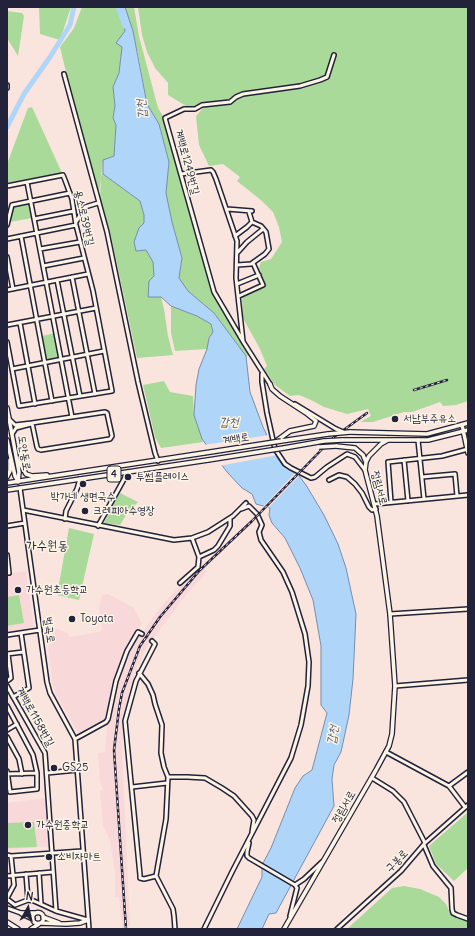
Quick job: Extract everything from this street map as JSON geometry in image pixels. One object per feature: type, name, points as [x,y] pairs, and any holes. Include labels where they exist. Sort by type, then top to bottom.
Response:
[{"type":"main road","points":[[270,384],[272,389],[280,396],[306,412],[316,422],[314,426],[290,431],[280,439]]},
{"type":"main road","name":"도안동로","points":[[7,408],[19,472],[18,482]]},
{"type":"main road","name":"계백로","points":[[7,483],[158,461],[275,442],[280,439],[343,432],[427,434],[468,423]]},
{"type":"main road","points":[[462,425],[468,450]]},
{"type":"main road","name":"4","points":[[388,440],[428,440],[468,430]]},
{"type":"main road","name":"도안동로","points":[[7,440],[15,476],[18,482]]},
{"type":"main road","name":"계백로","points":[[7,490],[324,441],[388,440]]},
{"type":"main road","points":[[366,462],[374,450],[388,440]]},
{"type":"main road","points":[[312,443],[319,446],[355,448],[363,455],[366,462]]},
{"type":"main road","points":[[7,477],[10,471],[10,453]]},
{"type":"main road","points":[[16,458],[26,474],[32,476],[52,476]]},
{"type":"main road","name":"정림서로","points":[[284,929],[372,778],[386,752],[392,734],[396,686],[390,614],[381,535],[375,504],[365,470],[366,462]]},
{"type":"main road","points":[[18,482],[20,488]]},
{"type":"main road","points":[[21,913],[37,913],[60,924]]},
{"type":"main road","points":[[21,913],[35,922],[40,923],[80,923],[88,920]]},
{"type":"main road","points":[[30,929],[34,915],[37,913]]},
{"type":"main road","points":[[30,929],[40,923],[43,917]]},
{"type":"main road","points":[[7,922],[18,929]]},
{"type":"street","name":"계백로1249번길","points":[[334,55],[327,77],[320,80],[300,86],[243,94],[230,102],[202,105],[195,108],[184,109],[165,118],[214,292],[270,384],[283,396],[343,432]]},
{"type":"street","points":[[64,74],[107,232],[148,424],[158,461]]},
{"type":"street","points":[[181,174],[209,170],[213,172],[227,209],[238,252],[237,284],[244,343]]},
{"type":"street","name":"용소로39번길","points":[[7,186],[62,175],[70,193],[96,308],[112,391],[95,394]]},
{"type":"street","points":[[27,182],[72,417]]},
{"type":"street","points":[[7,225],[12,205],[70,193]]},
{"type":"street","points":[[7,239],[76,223],[84,207],[98,202]]},
{"type":"street","points":[[227,209],[250,211],[252,222],[248,227],[235,236]]},
{"type":"street","points":[[34,219],[74,211]]},
{"type":"street","points":[[237,265],[253,264],[269,249],[266,232],[263,228],[252,222]]},
{"type":"street","points":[[238,252],[263,228]]},
{"type":"street","points":[[20,236],[52,401]]},
{"type":"street","points":[[40,249],[80,242]]},
{"type":"street","points":[[7,257],[13,289]]},
{"type":"street","points":[[43,266],[84,258]]},
{"type":"street","points":[[239,296],[263,285],[253,264]]},
{"type":"street","points":[[7,290],[88,274]]},
{"type":"street","points":[[237,284],[259,275]]},
{"type":"street","points":[[7,342],[19,406],[95,394],[72,277]]},
{"type":"street","points":[[57,280],[80,396]]},
{"type":"street","points":[[7,325],[96,308]]},
{"type":"street","points":[[20,323],[35,404]]},
{"type":"street","points":[[12,369],[104,351]]},
{"type":"street","points":[[262,373],[267,413],[276,449],[285,464],[311,478],[315,477],[346,454],[355,458],[365,470]]},
{"type":"street","points":[[10,420],[15,424],[32,423],[105,412],[107,413],[112,436],[110,439],[41,450],[37,447],[32,423]]},
{"type":"street","points":[[12,434],[16,428],[32,423]]},
{"type":"street","points":[[418,440],[424,499]]},
{"type":"street","points":[[391,502],[388,462],[442,456],[468,450]]},
{"type":"street","points":[[404,460],[408,501]]},
{"type":"street","points":[[98,526],[128,472]]},
{"type":"street","points":[[422,477],[454,474],[457,496]]},
{"type":"street","points":[[329,480],[339,475],[347,477],[362,493],[369,507],[372,510],[376,509]]},
{"type":"street","points":[[65,518],[66,511],[77,489],[80,479]]},
{"type":"street","name":"벌곡로","points":[[20,488],[50,693],[75,739],[82,851],[89,929]]},
{"type":"street","points":[[375,504],[468,495]]},
{"type":"street","points":[[241,510],[246,503]]},
{"type":"street","points":[[23,510],[174,540],[192,538],[208,532],[249,506],[262,522],[259,532],[260,540],[275,560],[292,592],[305,634],[309,662],[305,708],[291,758],[204,929]]},
{"type":"street","points":[[199,557],[214,550],[218,546],[230,526],[230,519]]},
{"type":"street","points":[[7,526],[25,524]]},
{"type":"street","points":[[180,583],[198,567],[199,557],[192,538]]},
{"type":"street","points":[[7,555],[8,573]]},
{"type":"street","points":[[390,614],[468,609]]},
{"type":"street","points":[[7,635],[40,630]]},
{"type":"street","points":[[14,697],[29,688],[21,633]]},
{"type":"street","points":[[75,739],[106,722],[108,719],[116,681],[127,651],[140,633]]},
{"type":"street","points":[[152,641],[155,644],[139,673],[125,721],[140,878],[144,879],[156,876]]},
{"type":"street","points":[[7,654],[23,652]]},
{"type":"street","name":"계백로1158번길","points":[[7,654],[11,678],[7,681]]},
{"type":"street","points":[[139,673],[148,684],[154,695],[155,704],[161,719],[161,753],[168,777],[166,813],[156,876],[172,909],[175,929]]},
{"type":"street","points":[[396,686],[468,680]]},
{"type":"street","name":"계백로1158번길","points":[[7,686],[45,753],[56,911]]},
{"type":"street","points":[[7,706],[33,754],[37,773],[37,789],[10,792],[7,771]]},
{"type":"street","points":[[7,730],[17,724]]},
{"type":"street","points":[[7,737],[19,759],[22,774]]},
{"type":"street","points":[[386,752],[449,786],[467,806]]},
{"type":"street","points":[[47,773],[77,770]]},
{"type":"street","points":[[449,786],[468,772]]},
{"type":"street","points":[[7,774],[37,773]]},
{"type":"street","points":[[168,777],[205,778],[234,796],[254,820],[247,856],[298,889],[290,918]]},
{"type":"street","points":[[372,778],[393,791],[404,802],[425,844],[433,866],[450,888],[454,913],[468,919]]},
{"type":"street","points":[[132,787],[167,783]]},
{"type":"street","name":"구봉로","points":[[337,929],[401,871],[425,844],[467,806]]},
{"type":"street","points":[[7,855],[11,856],[82,851]]},
{"type":"street","points":[[11,856],[14,885],[7,899],[15,905],[28,900],[56,911],[88,920]]},
{"type":"street","points":[[294,885],[323,861]]},
{"type":"street","points":[[7,876],[53,872]]},
{"type":"street","points":[[39,873],[41,904]]},
{"type":"street","points":[[26,874],[28,900]]},
{"type":"street","points":[[7,908],[21,913]]},
{"type":"shaded area","points":[[202,566],[207,572],[186,595],[148,645],[137,667],[130,689],[123,722],[122,752],[130,926],[122,928],[119,897],[115,897],[115,872],[110,840],[103,825],[100,791],[103,790],[100,781],[98,753],[105,752],[107,726],[113,696],[119,676],[132,647],[172,594]]},
{"type":"shaded area","name":"가수원초등학교","points":[[26,571],[34,627],[32,630],[7,633],[7,574]]},
{"type":"shaded area","points":[[108,594],[134,608],[142,624],[129,643],[122,658],[115,679],[107,718],[104,722],[79,735],[53,686],[46,630],[57,629],[68,633],[69,637],[100,632],[102,629],[99,608],[102,595]]},
{"type":"shaded area","name":"가수원중학교","points":[[46,798],[50,846],[7,850],[7,803]]},
{"type":"green space","points":[[39,7],[71,7],[60,40],[40,34]]},
{"type":"green space","points":[[82,7],[120,7],[125,31],[119,73],[113,87],[115,106],[113,118],[116,125],[114,156],[103,160],[99,193],[72,97],[60,47],[74,28]]},
{"type":"green space","points":[[125,7],[134,7],[139,36],[158,108],[165,119],[211,292],[249,355],[246,356],[214,313],[188,291],[179,278],[182,258],[166,193],[169,162],[159,124],[147,104],[138,53]]},
{"type":"green space","points":[[138,7],[468,7],[468,401],[456,405],[443,406],[440,402],[412,412],[404,412],[373,422],[360,422],[371,416],[368,409],[347,414],[324,407],[299,395],[290,396],[275,385],[264,369],[267,366],[260,349],[243,318],[242,296],[266,286],[259,268],[261,262],[271,259],[282,242],[279,227],[273,212],[237,181],[240,177],[223,164],[209,166],[199,145],[196,116],[204,107],[186,106],[168,95],[168,83],[155,68],[147,52],[142,35]]},
{"type":"green space","points":[[7,11],[22,13],[24,16],[18,56],[7,38]]},
{"type":"green space","points":[[32,107],[62,173],[7,183],[7,164],[28,108]]},
{"type":"green space","points":[[101,174],[140,201],[144,215],[144,223],[139,228],[136,251],[146,250],[153,262],[154,276],[148,297],[161,297],[173,355],[137,358],[110,231],[100,198]]},
{"type":"green space","points":[[28,203],[32,218],[10,222],[14,206]]},
{"type":"green space","points":[[171,306],[197,316],[211,324],[213,332],[209,338],[207,349],[175,351],[171,333]]},
{"type":"green space","points":[[55,333],[59,355],[58,357],[48,359],[46,358],[42,336]]},
{"type":"green space","points":[[164,381],[170,392],[193,396],[194,414],[203,442],[161,448],[155,437],[143,385]]},
{"type":"green space","points":[[120,493],[138,502],[128,512],[120,525],[104,523],[117,498]]},
{"type":"green space","points":[[69,528],[94,534],[79,600],[57,595]]},
{"type":"green space","points":[[19,595],[24,623],[7,626],[7,597]]},
{"type":"green space","points":[[468,812],[468,868],[454,881],[436,864],[429,846]]},
{"type":"green space","points":[[34,822],[37,847],[7,848],[7,823]]},
{"type":"green space","points":[[404,886],[420,889],[439,897],[446,904],[451,915],[467,921],[468,929],[347,929],[392,888]]},
{"type":"water","points":[[120,7],[125,7],[133,31],[147,104],[159,124],[169,162],[166,193],[182,258],[179,278],[188,291],[214,313],[246,356],[250,392],[263,427],[278,459],[283,466],[296,472],[306,485],[324,515],[338,544],[346,568],[356,614],[353,679],[349,715],[341,752],[334,765],[332,779],[334,806],[276,913],[269,914],[262,929],[237,929],[262,877],[262,865],[271,848],[295,788],[303,776],[312,770],[327,713],[321,705],[321,646],[313,600],[300,568],[285,538],[272,523],[269,515],[270,508],[256,504],[252,494],[242,488],[227,472],[202,439],[194,415],[196,385],[199,369],[207,349],[209,338],[213,332],[211,324],[197,316],[171,306],[161,297],[148,297],[149,281],[154,276],[153,262],[146,250],[136,251],[134,242],[139,228],[144,223],[144,215],[140,201],[103,174],[103,160],[114,156],[116,125],[113,118],[115,106],[113,87],[119,73],[122,47],[116,43],[125,31]]},
{"type":"pier","points":[[269,435],[278,455],[219,466],[204,445]]},
{"type":"pier","points":[[297,471],[300,475],[267,509],[262,508]]},
{"type":"waterway","points":[[7,127],[24,94],[70,25],[74,7]]},
{"type":"waterway","name":"갑천","points":[[118,7],[125,26]]},
{"type":"tunnel","points":[[142,634],[152,641]]},
{"type":"railway","points":[[414,390],[447,380]]},
{"type":"railway","points":[[126,929],[114,750],[122,693],[140,646],[160,617],[200,570],[252,521],[334,437],[367,413]]},
{"type":"place","name":"서남부주유소","points":[[395,419]]},
{"type":"place","name":"투썸플레이스","points":[[128,477]]},
{"type":"place","name":"박가네 생면국수","points":[[83,484]]},
{"type":"place","name":"크레피아수영장","points":[[85,511]]},
{"type":"place","name":"가수원초등학교","points":[[18,590]]},
{"type":"place","name":"Toyota","points":[[72,619]]},
{"type":"place","name":"GS25","points":[[54,768]]},
{"type":"place","name":"가수원중학교","points":[[28,825]]},
{"type":"place","name":"소비자마트","points":[[49,857]]},
{"type":"district","name":"가수원동","points":[[47,546]]}]
